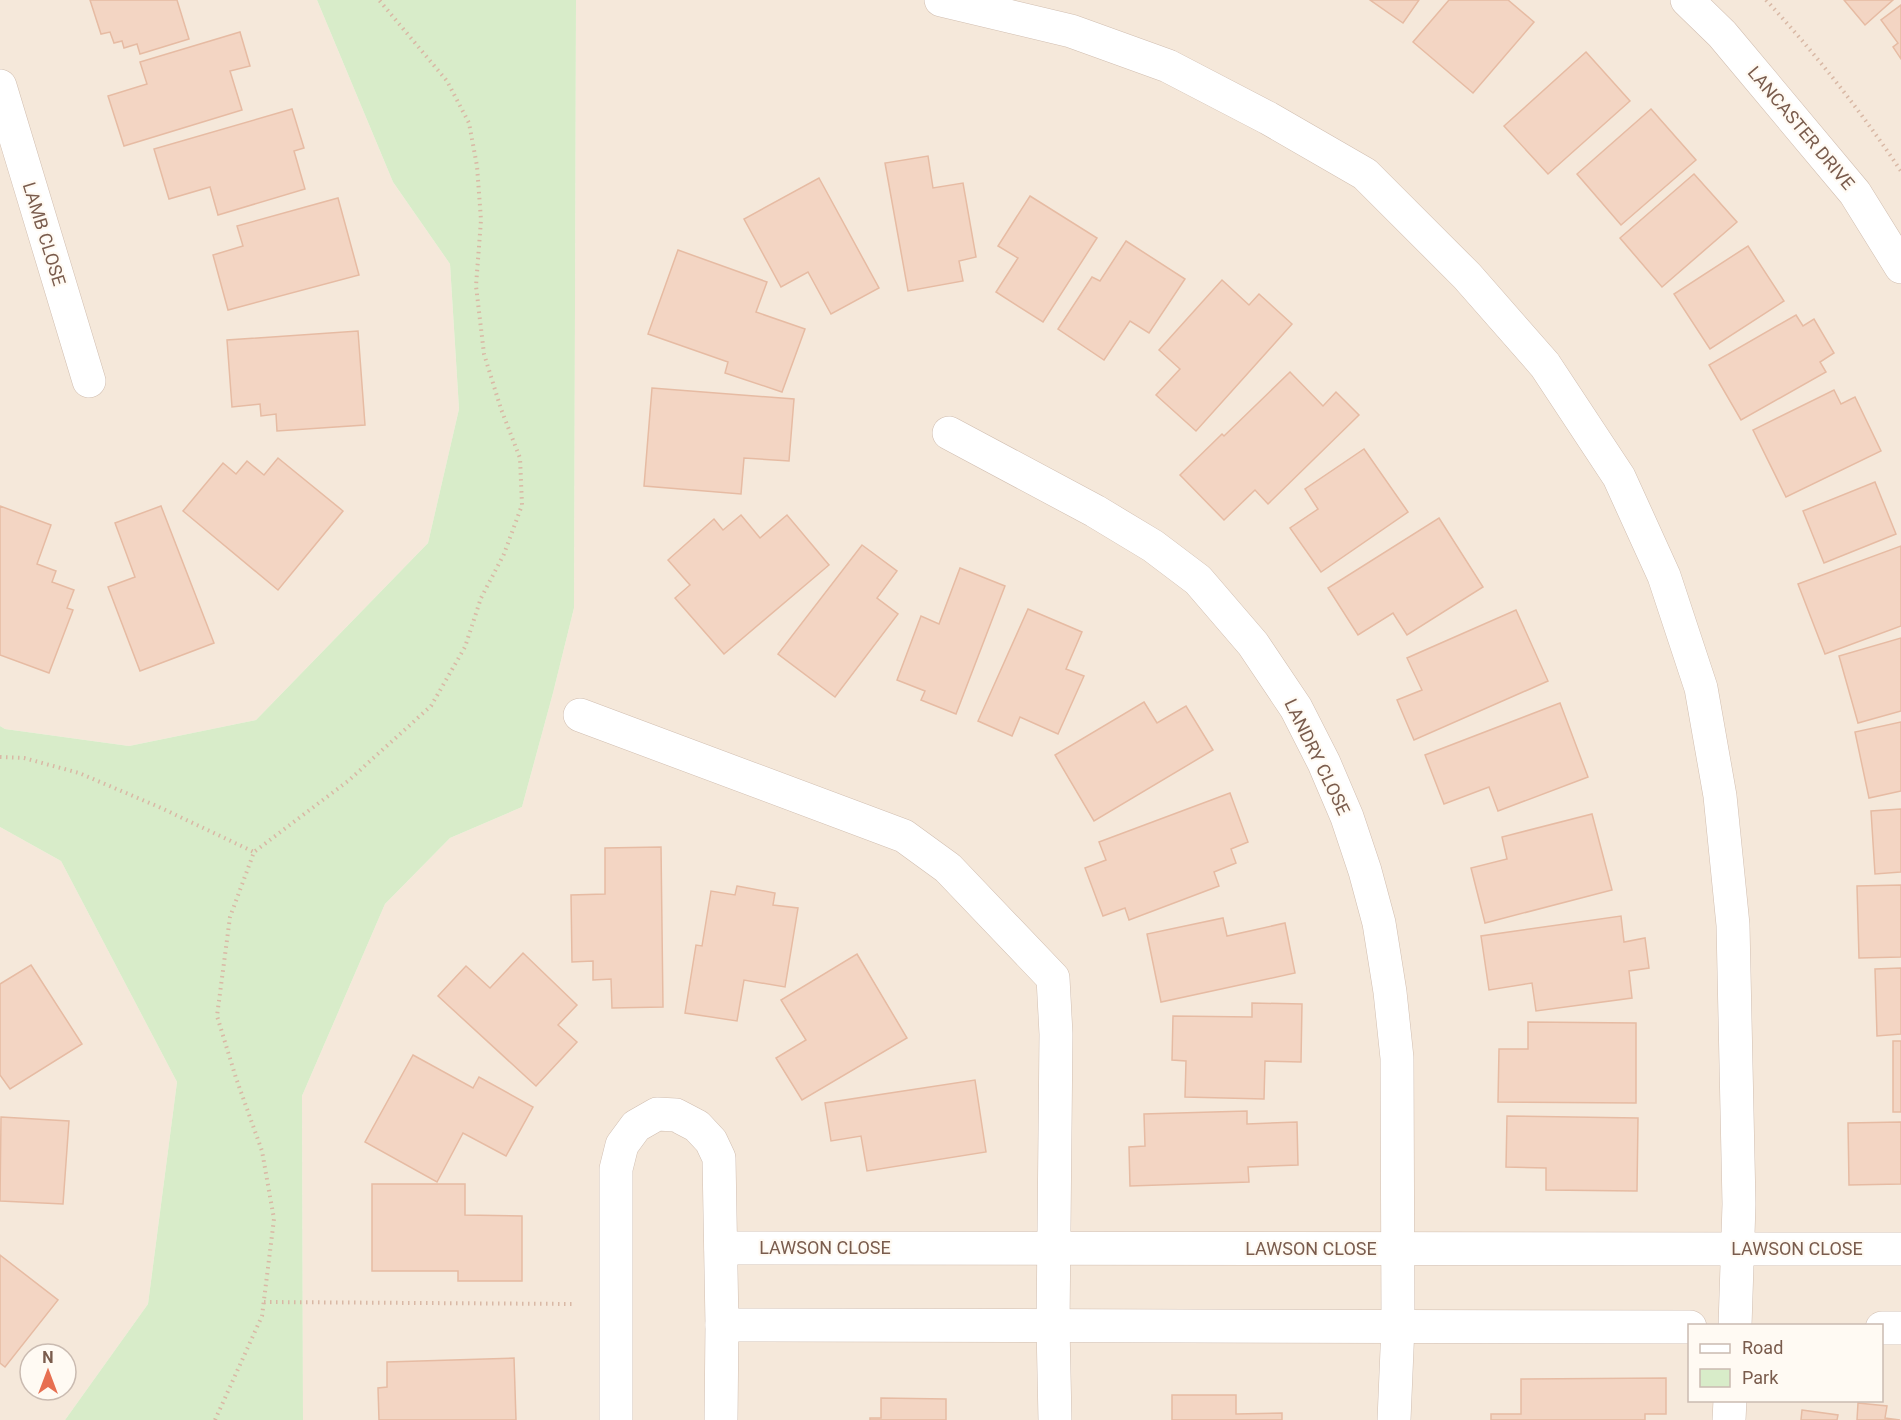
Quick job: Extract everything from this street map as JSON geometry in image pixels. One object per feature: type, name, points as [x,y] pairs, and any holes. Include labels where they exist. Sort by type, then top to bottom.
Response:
[{"type":"street","points":[[941,0],[1071,31],[1168,66],[1268,118],[1365,174],[1467,276],[1545,366],[1619,477],[1664,576],[1701,688],[1720,796],[1733,925],[1738,1249],[1735,1324]]},
{"type":"street","name":"LANCASTER DRIVE","points":[[1687,0],[1722,34],[1855,194],[1901,267]]},
{"type":"street","name":"LAMB CLOSE","points":[[0,86],[89,381]]},
{"type":"street","name":"LANDRY CLOSE","points":[[950,433],[1095,511],[1153,546],[1198,580],[1253,644],[1296,708],[1324,763],[1347,817],[1365,871],[1379,924],[1390,992],[1396,1058],[1398,1249],[1398,1326],[1394,1420]]},
{"type":"street","points":[[580,715],[904,836],[948,868],[1053,978],[1056,1034],[1053,1326],[1056,1420]]},
{"type":"street","points":[[616,1420],[616,1169],[622,1145],[636,1126],[657,1114],[676,1115],[697,1126],[711,1140],[719,1158],[721,1420]]},
{"type":"street","name":"LAWSON CLOSE","points":[[721,1248],[1901,1249]]},
{"type":"street","points":[[722,1325],[1688,1327]]},
{"type":"street","points":[[1883,1328],[1901,1328]]},
{"type":"street","points":[[1729,1420],[1730,1402]]},
{"type":"path","points":[[215,1420],[262,1316],[274,1219],[262,1151],[217,1016],[230,917],[254,852],[348,781],[431,706],[465,647],[482,598],[504,554],[522,505],[520,458],[501,409],[484,354],[476,286],[481,220],[477,166],[469,123],[447,81],[379,0]]},
{"type":"path","points":[[1766,0],[1838,84],[1901,171]]},
{"type":"path","points":[[0,757],[24,758],[79,773],[159,807],[254,852]]},
{"type":"path","points":[[264,1302],[576,1304]]},
{"type":"shaded area","points":[[0,0],[317,0],[393,182],[450,264],[459,409],[428,543],[256,720],[129,746],[5,729],[0,726]]},
{"type":"shaded area","points":[[576,0],[1901,0],[1901,1420],[303,1420],[302,1096],[385,904],[450,838],[522,807],[574,608]]},
{"type":"shaded area","points":[[0,827],[61,861],[177,1082],[148,1304],[78,1402],[78,1342],[18,1342],[18,1402],[78,1402],[65,1420],[0,1420]]},
{"type":"green space","points":[[317,0],[576,0],[574,608],[553,693],[522,807],[450,838],[385,904],[302,1096],[303,1420],[65,1420],[148,1304],[177,1082],[61,861],[0,827],[0,726],[5,729],[129,746],[256,720],[428,543],[459,409],[450,264],[393,182]]},
{"type":"building","points":[[90,0],[177,0],[189,39],[140,54],[137,44],[124,48],[122,41],[114,43],[110,32],[101,34]]},
{"type":"building","points":[[1370,0],[1419,0],[1403,23]]},
{"type":"building","points":[[1449,0],[1508,0],[1534,22],[1473,93],[1413,42]]},
{"type":"building","points":[[1844,0],[1893,0],[1865,25]]},
{"type":"building","points":[[1901,5],[1901,59],[1893,47],[1898,43],[1881,20]]},
{"type":"building","points":[[240,32],[250,66],[230,71],[242,110],[124,146],[108,96],[147,84],[140,62]]},
{"type":"building","points":[[1586,52],[1630,101],[1548,174],[1504,126]]},
{"type":"building","points":[[292,109],[304,148],[294,151],[305,189],[218,215],[210,187],[169,199],[154,149]]},
{"type":"building","points":[[1651,109],[1696,160],[1621,225],[1577,174]]},
{"type":"building","points":[[928,156],[933,188],[963,183],[976,257],[959,261],[963,281],[908,291],[885,163]]},
{"type":"building","points":[[1694,174],[1737,222],[1662,287],[1620,238]]},
{"type":"building","points":[[819,178],[879,288],[831,314],[808,272],[781,287],[744,219]]},
{"type":"building","points":[[1030,196],[1097,238],[1043,322],[996,292],[1018,258],[998,246]]},
{"type":"building","points":[[338,198],[359,275],[228,310],[213,255],[243,246],[237,226]]},
{"type":"building","points":[[1126,241],[1185,279],[1149,333],[1130,321],[1104,360],[1058,329],[1092,277],[1100,281]]},
{"type":"building","points":[[1748,246],[1784,301],[1710,349],[1674,294]]},
{"type":"building","points":[[678,250],[767,282],[756,312],[805,329],[782,392],[725,373],[728,362],[648,334]]},
{"type":"building","points":[[1222,280],[1249,305],[1259,294],[1292,324],[1196,431],[1156,395],[1180,369],[1159,350]]},
{"type":"building","points":[[1796,315],[1803,326],[1814,319],[1834,353],[1820,362],[1826,372],[1741,420],[1709,365]]},
{"type":"building","points":[[358,331],[365,425],[277,431],[276,414],[261,416],[260,404],[232,407],[227,340]]},
{"type":"building","points":[[1290,372],[1323,406],[1336,392],[1359,415],[1268,504],[1255,490],[1224,520],[1180,475]]},
{"type":"building","points":[[652,388],[794,399],[789,461],[744,458],[741,494],[644,486]]},
{"type":"building","points":[[1834,390],[1841,404],[1855,397],[1881,451],[1786,497],[1753,430]]},
{"type":"building","points":[[1364,449],[1408,512],[1321,572],[1290,528],[1318,509],[1305,489]]},
{"type":"building","points":[[278,458],[343,511],[278,590],[183,511],[223,463],[236,474],[247,461],[264,475]]},
{"type":"building","points":[[1875,482],[1896,534],[1824,563],[1803,511]]},
{"type":"building","points":[[0,506],[51,525],[37,564],[56,571],[52,582],[74,590],[67,608],[73,610],[49,673],[0,655]]},
{"type":"building","points":[[161,506],[214,643],[140,671],[108,587],[135,577],[115,523]]},
{"type":"building","points":[[741,515],[760,538],[787,515],[829,565],[724,654],[675,598],[690,585],[668,560],[714,519],[723,530]]},
{"type":"building","points":[[1439,518],[1483,587],[1407,635],[1393,613],[1358,635],[1328,588]]},
{"type":"building","points":[[862,545],[897,571],[877,598],[898,614],[835,697],[778,654]]},
{"type":"building","points":[[1901,546],[1901,626],[1825,654],[1798,584]]},
{"type":"building","points":[[960,568],[1005,586],[956,714],[921,700],[925,691],[897,680],[921,616],[939,624]]},
{"type":"building","points":[[1028,609],[1082,632],[1066,669],[1084,676],[1058,734],[1020,717],[1012,736],[978,721]]},
{"type":"building","points":[[1516,610],[1548,681],[1414,740],[1397,700],[1422,690],[1407,658]]},
{"type":"building","points":[[1901,638],[1901,711],[1858,723],[1839,656]]},
{"type":"building","points":[[1144,702],[1157,723],[1186,706],[1213,750],[1094,821],[1055,755]]},
{"type":"building","points":[[1560,703],[1588,777],[1498,811],[1489,787],[1444,804],[1425,755]]},
{"type":"building","points":[[1901,722],[1901,791],[1869,798],[1855,732]]},
{"type":"building","points":[[1230,793],[1248,842],[1231,849],[1236,863],[1214,872],[1219,886],[1129,920],[1125,908],[1103,916],[1085,868],[1106,860],[1099,842]]},
{"type":"building","points":[[1901,809],[1901,872],[1875,874],[1871,811]]},
{"type":"building","points":[[1592,814],[1612,890],[1485,923],[1471,868],[1507,859],[1502,837]]},
{"type":"building","points":[[661,847],[663,1007],[612,1008],[611,979],[593,980],[593,961],[572,962],[571,895],[605,894],[605,848]]},
{"type":"building","points":[[1901,885],[1901,957],[1859,958],[1857,886]]},
{"type":"building","points":[[737,886],[775,893],[773,905],[798,908],[785,987],[744,980],[737,1021],[685,1013],[696,945],[702,946],[711,891],[735,895]]},
{"type":"building","points":[[1621,916],[1624,942],[1645,938],[1649,968],[1629,971],[1632,998],[1536,1011],[1532,983],[1489,990],[1481,936]]},
{"type":"building","points":[[1223,918],[1227,936],[1285,923],[1295,973],[1161,1002],[1147,934]]},
{"type":"building","points":[[523,953],[577,1005],[558,1025],[577,1042],[536,1086],[438,996],[466,966],[490,988]]},
{"type":"building","points":[[857,954],[907,1038],[802,1100],[776,1058],[806,1040],[781,1000]]},
{"type":"building","points":[[31,965],[82,1044],[10,1089],[0,1075],[0,984]]},
{"type":"building","points":[[1901,968],[1901,1034],[1877,1036],[1875,969]]},
{"type":"building","points":[[1252,1003],[1302,1004],[1301,1062],[1265,1061],[1264,1099],[1185,1097],[1186,1061],[1172,1060],[1173,1016],[1252,1017]]},
{"type":"building","points":[[1528,1022],[1636,1023],[1636,1103],[1498,1102],[1499,1049],[1528,1049]]},
{"type":"building","points":[[1893,1041],[1901,1041],[1901,1112],[1893,1112]]},
{"type":"building","points":[[413,1055],[473,1088],[479,1077],[533,1107],[506,1156],[463,1133],[437,1182],[365,1142]]},
{"type":"building","points":[[975,1080],[986,1152],[867,1171],[861,1136],[831,1141],[825,1103]]},
{"type":"building","points":[[1247,1111],[1247,1124],[1297,1122],[1298,1165],[1248,1167],[1249,1182],[1130,1186],[1129,1147],[1145,1146],[1144,1114]]},
{"type":"building","points":[[1507,1116],[1638,1118],[1637,1191],[1546,1190],[1546,1168],[1506,1167]]},
{"type":"building","points":[[1,1117],[69,1121],[63,1204],[0,1201]]},
{"type":"building","points":[[1901,1122],[1901,1184],[1849,1185],[1848,1123]]},
{"type":"building","points":[[372,1184],[465,1184],[465,1215],[522,1216],[522,1281],[458,1281],[458,1271],[372,1271]]},
{"type":"building","points":[[0,1255],[58,1300],[25,1342],[18,1342],[18,1351],[5,1367],[0,1363]]},
{"type":"building","points":[[514,1358],[516,1420],[379,1420],[378,1388],[387,1387],[387,1362]]},
{"type":"building","points":[[1666,1378],[1666,1414],[1645,1414],[1645,1420],[1491,1420],[1491,1414],[1521,1414],[1521,1379]]},
{"type":"building","points":[[1172,1395],[1236,1395],[1236,1414],[1282,1413],[1282,1420],[1172,1420]]},
{"type":"building","points":[[881,1398],[946,1399],[946,1420],[870,1420],[870,1418],[881,1418]]},
{"type":"building","points":[[1858,1403],[1887,1406],[1885,1418],[1900,1420],[1857,1420]]},
{"type":"building","points":[[1802,1410],[1838,1415],[1837,1420],[1801,1420]]}]
